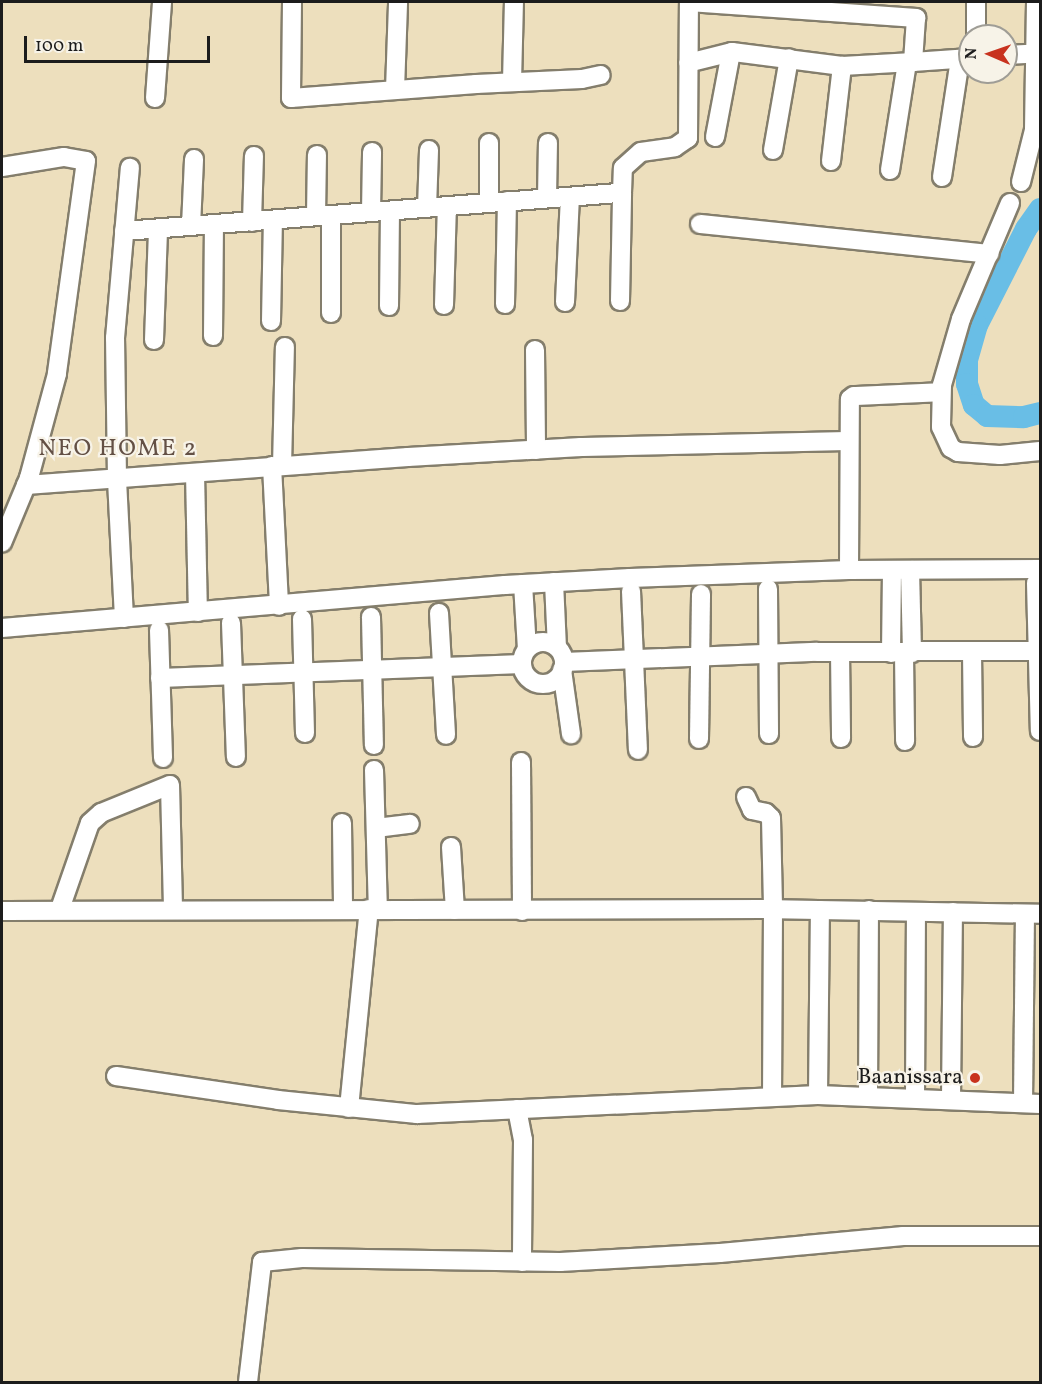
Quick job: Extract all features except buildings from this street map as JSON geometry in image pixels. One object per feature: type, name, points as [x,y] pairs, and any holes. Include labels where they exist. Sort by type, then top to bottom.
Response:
[{"type":"street","points":[[154,98],[162,2]]},
{"type":"street","points":[[292,2],[291,98],[582,79],[601,75]]},
{"type":"street","points":[[395,90],[399,2]]},
{"type":"street","points":[[512,82],[514,2]]},
{"type":"street","points":[[620,301],[623,168],[641,152],[675,147],[688,138],[688,2],[916,10],[910,62],[890,170]]},
{"type":"street","points":[[976,2],[976,24]]},
{"type":"street","points":[[1021,182],[1034,130],[1038,53],[1036,2]]},
{"type":"street","points":[[688,63],[730,52],[842,66],[958,59]]},
{"type":"street","points":[[715,137],[730,52]]},
{"type":"street","points":[[1018,54],[1038,53]]},
{"type":"street","points":[[773,150],[789,58]]},
{"type":"street","points":[[831,161],[842,66]]},
{"type":"street","points":[[942,177],[960,84]]},
{"type":"street","points":[[489,142],[498,202],[505,304]]},
{"type":"street","points":[[547,198],[548,143]]},
{"type":"street","points":[[427,208],[429,150]]},
{"type":"street","points":[[371,212],[372,152]]},
{"type":"street","points":[[317,155],[331,313]]},
{"type":"street","points":[[252,222],[254,156]]},
{"type":"street","points":[[2,167],[64,157],[86,161],[57,374],[26,485],[2,543]]},
{"type":"street","points":[[191,226],[194,159]]},
{"type":"street","points":[[124,618],[117,479],[115,338],[130,168]]},
{"type":"street","points":[[124,231],[622,193]]},
{"type":"street","points":[[566,302],[570,196]]},
{"type":"street","points":[[1010,203],[961,320],[942,392],[941,427],[951,448],[958,452],[1000,455],[1041,450]]},
{"type":"street","points":[[444,305],[447,206]]},
{"type":"street","points":[[390,211],[390,306]]},
{"type":"street","points":[[271,321],[273,220]]},
{"type":"street","points":[[213,336],[214,224]]},
{"type":"street","points":[[700,224],[989,254]]},
{"type":"street","points":[[154,340],[158,229]]},
{"type":"street","points":[[279,606],[277,466],[285,347]]},
{"type":"street","points":[[535,350],[536,450]]},
{"type":"street","points":[[849,570],[850,399],[854,396],[942,392]]},
{"type":"street","points":[[26,485],[536,450],[849,441]]},
{"type":"street","points":[[195,473],[198,612]]},
{"type":"street","points":[[2,628],[554,582],[849,570],[910,570],[1038,576],[1040,730]]},
{"type":"street","points":[[902,653],[910,570]]},
{"type":"street","points":[[892,571],[902,653],[905,741]]},
{"type":"street","points":[[554,582],[571,734]]},
{"type":"street","points":[[523,584],[525,657],[529,679],[536,683],[552,682],[561,660]]},
{"type":"street","points":[[768,589],[769,734]]},
{"type":"street","points":[[631,591],[638,750]]},
{"type":"street","points":[[699,739],[702,656],[701,594]]},
{"type":"street","points":[[440,613],[446,735]]},
{"type":"street","points":[[371,617],[374,745]]},
{"type":"street","points":[[302,619],[305,733]]},
{"type":"street","points":[[231,623],[236,757]]},
{"type":"street","points":[[159,630],[163,758]]},
{"type":"street","points":[[160,678],[444,667],[525,657],[542,642],[561,660],[840,652],[1039,651]]},
{"type":"street","points":[[840,652],[841,738]]},
{"type":"street","points":[[972,652],[973,737]]},
{"type":"street","points":[[521,762],[522,911]]},
{"type":"street","points":[[349,1108],[373,909],[376,828],[374,770]]},
{"type":"street","points":[[60,909],[90,823],[101,813],[170,785],[173,909]]},
{"type":"street","points":[[746,797],[752,810],[766,813],[771,818],[772,1097]]},
{"type":"street","points":[[342,823],[344,908]]},
{"type":"street","points":[[376,828],[410,825]]},
{"type":"street","points":[[451,847],[455,910]]},
{"type":"street","points":[[2,910],[773,909],[1033,914],[1032,1103],[818,1095],[417,1114],[349,1108],[116,1076]]},
{"type":"street","points":[[818,1095],[820,910]]},
{"type":"street","points":[[868,1096],[869,910]]},
{"type":"street","points":[[915,1098],[916,912]]},
{"type":"street","points":[[951,1099],[953,912]]},
{"type":"street","points":[[517,1109],[523,1140],[522,1262]]},
{"type":"street","points":[[248,1383],[262,1262],[302,1257],[560,1263],[674,1256],[903,1236],[1041,1236]]},
{"type":"waterway","points":[[1040,209],[1026,229],[977,325],[967,360],[967,384],[974,405],[987,416],[1024,417],[1040,413]]},
{"type":"place","name":"Baanissara","points":[[975,1078]]},
{"type":"district","name":"NEO HOME 2","points":[[118,450]]}]
